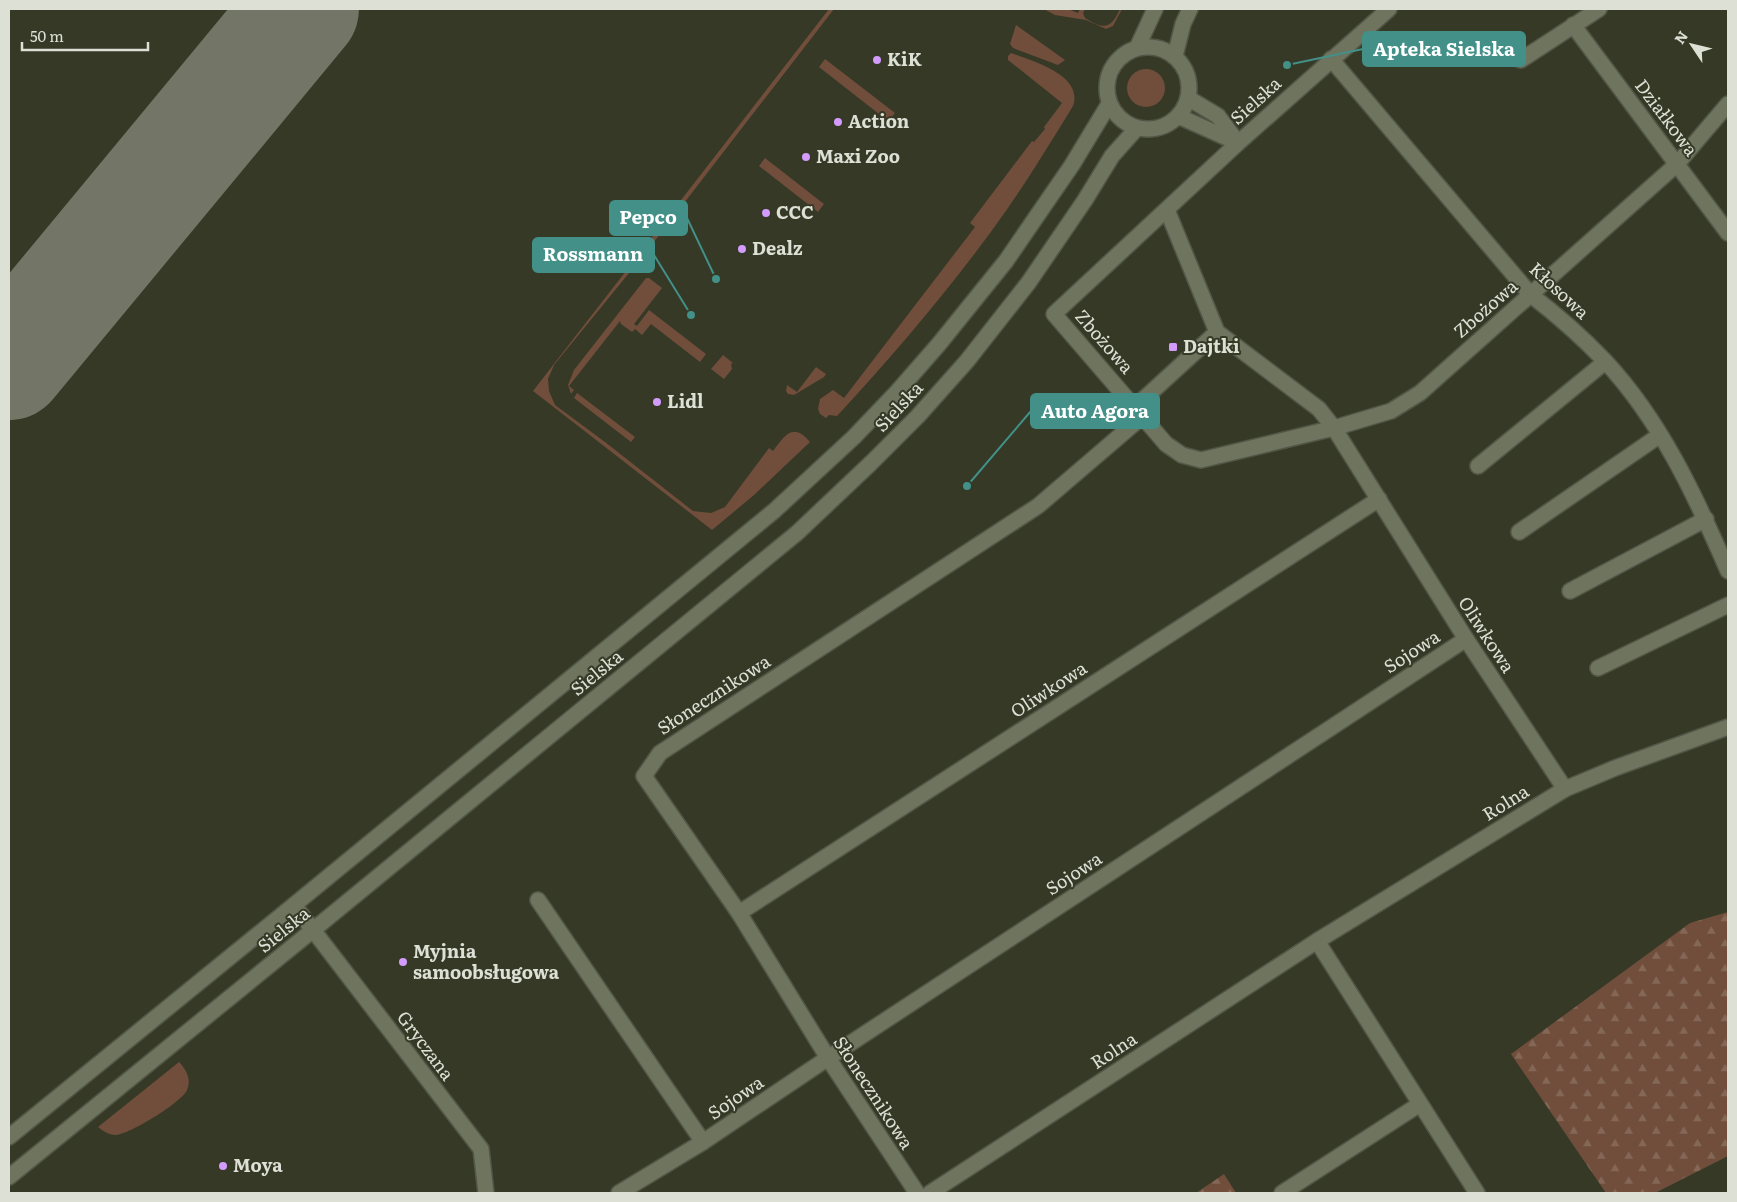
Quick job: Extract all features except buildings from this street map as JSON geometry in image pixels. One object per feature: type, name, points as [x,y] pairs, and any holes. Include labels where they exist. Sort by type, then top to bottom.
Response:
[{"type":"street","points":[[1137,48],[1155,9]]},
{"type":"street","points":[[1175,56],[1183,24],[1190,9]]},
{"type":"street","name":"Sielska","points":[[1054,314],[1238,143],[1389,9]]},
{"type":"street","points":[[1521,60],[1599,9]]},
{"type":"street","name":"Działkowa","points":[[1573,25],[1728,233]]},
{"type":"street","points":[[1150,46],[1164,49],[1175,56],[1188,75],[1188,98],[1184,108],[1169,124],[1159,128],[1148,130],[1125,123],[1116,115],[1109,104],[1106,92],[1110,69],[1126,52],[1137,48],[1150,46]]},
{"type":"street","name":"Kłosowa","points":[[1331,60],[1531,295],[1562,320],[1605,362],[1639,403],[1695,496],[1728,571]]},
{"type":"street","name":"Sielska","points":[[1188,98],[1218,116],[1238,143]]},
{"type":"street","name":"Sielska","points":[[9,1137],[774,511],[854,437],[939,344],[1006,261],[1072,165],[1109,104]]},
{"type":"street","name":"Zbożowa","points":[[1054,314],[1166,444],[1182,455],[1201,460],[1334,428],[1392,411],[1420,393],[1678,164],[1728,104]]},
{"type":"street","name":"Sielska","points":[[1178,116],[1238,143]]},
{"type":"street","name":"Sielska","points":[[9,1176],[313,930],[797,533],[918,416],[967,361],[1029,282],[1085,200],[1112,156],[1137,128]]},
{"type":"street","points":[[1167,210],[1217,332],[1319,409],[1334,428]]},
{"type":"street","name":"Słonecznikowa","points":[[917,1193],[828,1058],[739,913],[644,776],[660,753],[1038,506],[1139,411],[1217,332]]},
{"type":"street","points":[[1478,466],[1605,362]]},
{"type":"street","name":"Oliwkowa","points":[[1334,428],[1466,639],[1565,789]]},
{"type":"street","points":[[1519,532],[1660,435]]},
{"type":"street","name":"Oliwkowa","points":[[739,913],[1379,499]]},
{"type":"street","points":[[1570,591],[1706,519]]},
{"type":"street","points":[[1598,668],[1728,605]]},
{"type":"street","name":"Sojowa","points":[[619,1193],[704,1142],[828,1058],[1466,639]]},
{"type":"street","name":"Rolna","points":[[930,1193],[1317,941],[1565,789],[1615,768],[1728,727]]},
{"type":"street","name":"Sojowa","points":[[538,900],[704,1142]]},
{"type":"street","name":"Gryczana","points":[[294,905],[481,1149],[486,1193]]},
{"type":"street","points":[[1317,941],[1477,1193]]},
{"type":"street","points":[[1282,1193],[1420,1104]]},
{"type":"green space","points":[[829,9],[834,9],[647,251],[554,365],[548,379],[549,391],[555,405],[693,511],[711,513],[725,507],[769,448],[773,451],[781,440],[790,433],[799,433],[810,442],[754,495],[712,530],[533,391]]},
{"type":"green space","points":[[1044,9],[1068,9],[1078,13],[1080,9],[1085,9],[1083,13],[1085,18],[1106,26],[1113,21],[1120,9],[1122,9],[1113,26],[1106,29],[1086,20],[1055,15]]},
{"type":"green space","points":[[1016,25],[1065,60],[1058,65],[1013,48],[1010,44]]},
{"type":"green space","points":[[1011,53],[1043,65],[1064,78],[1071,86],[1074,95],[1073,106],[1008,208],[947,289],[904,341],[837,416],[829,415],[826,418],[820,414],[818,409],[820,399],[833,390],[844,398],[975,227],[970,223],[1032,141],[1034,142],[1045,129],[1044,127],[1062,103],[1008,60],[1008,56]]},
{"type":"green space","points":[[825,59],[895,113],[888,121],[819,67]]},
{"type":"green space","points":[[1146,69],[1159,75],[1165,88],[1159,101],[1146,107],[1133,101],[1127,88],[1133,75]]},
{"type":"green space","points":[[765,158],[824,204],[818,212],[759,166]]},
{"type":"green space","points":[[646,278],[649,278],[662,288],[634,324],[637,326],[649,310],[706,354],[700,362],[651,324],[642,335],[635,329],[632,332],[621,324],[620,321],[569,386],[574,390],[571,394],[568,385],[574,370]]},
{"type":"green space","points":[[723,355],[733,363],[731,364],[732,369],[724,379],[711,369]]},
{"type":"green space","points":[[816,367],[826,374],[824,377],[794,395],[788,394],[786,391],[787,385],[797,392]]},
{"type":"green space","points":[[577,393],[635,437],[631,442],[574,398]]},
{"type":"green space","points":[[1728,912],[1728,1156],[1655,1193],[1606,1193],[1511,1054],[1690,923]]},
{"type":"green space","points":[[179,1062],[186,1071],[189,1082],[187,1090],[176,1102],[143,1124],[122,1134],[111,1134],[98,1127]]},
{"type":"green space","points":[[1224,1174],[1236,1193],[1196,1193]]},
{"type":"runway","points":[[9,363],[302,9]]},
{"type":"place","name":"KiK","points":[[877,60]]},
{"type":"place","name":"Apteka Sielska","points":[[1287,65]]},
{"type":"place","name":"Action","points":[[838,122]]},
{"type":"place","name":"Maxi Zoo","points":[[806,157]]},
{"type":"place","name":"CCC","points":[[766,213]]},
{"type":"place","name":"Dealz","points":[[742,249]]},
{"type":"place","name":"Pepco","points":[[716,279]]},
{"type":"place","name":"Rossmann","points":[[691,315]]},
{"type":"place","name":"Dajtki","points":[[1173,347]]},
{"type":"place","name":"Lidl","points":[[657,402]]},
{"type":"place","name":"Auto Agora","points":[[967,486]]},
{"type":"place","name":"Myjnia samoobsługowa","points":[[403,962]]},
{"type":"place","name":"Moya","points":[[223,1166]]}]
